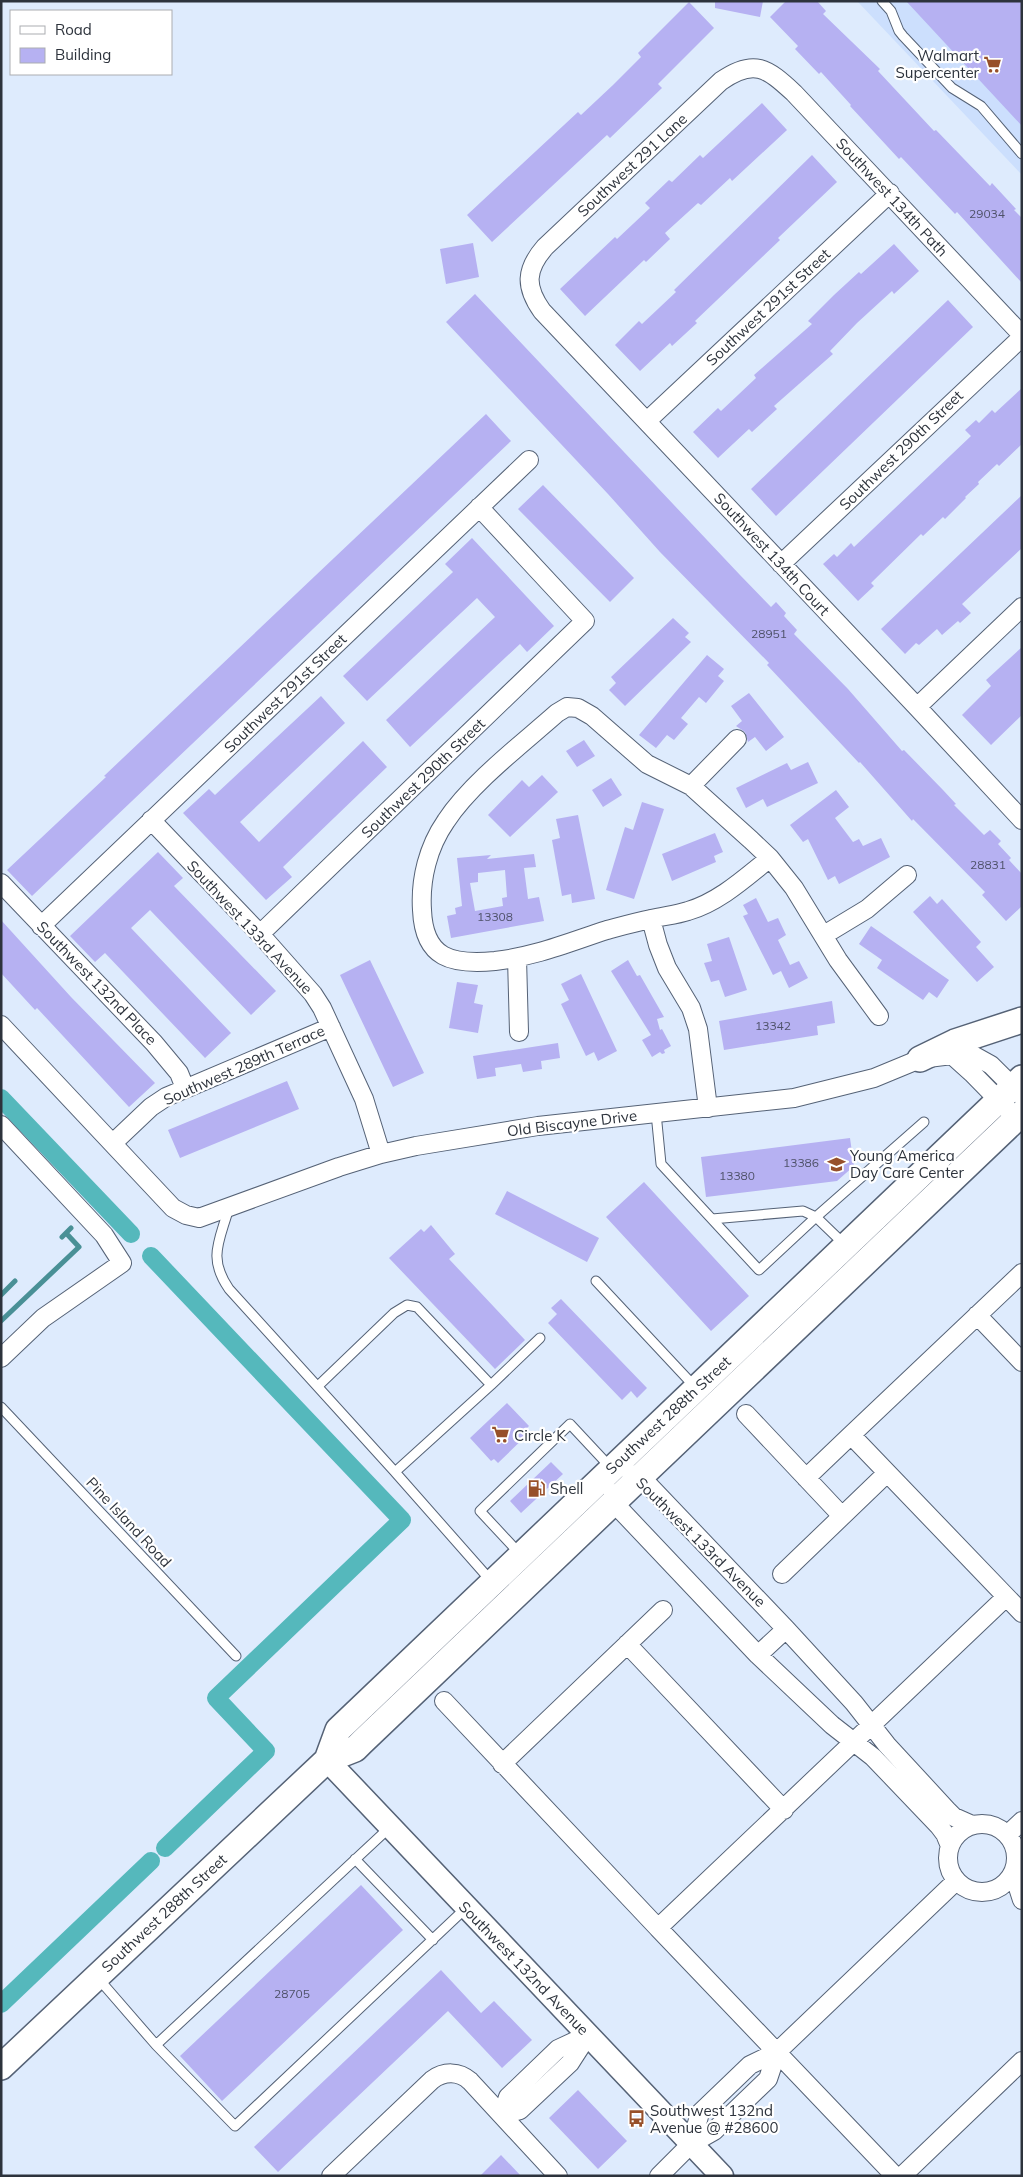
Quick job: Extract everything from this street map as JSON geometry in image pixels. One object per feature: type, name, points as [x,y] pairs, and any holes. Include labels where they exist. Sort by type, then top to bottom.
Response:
[{"type":"main road","points":[[920,1059],[963,1039],[1022,1020]]},
{"type":"main road","name":"Southwest 288th Street","points":[[327,1760],[338,1730],[846,1246],[1016,1099]]},
{"type":"main road","name":"Southwest 288th Street","points":[[1,2067],[327,1760],[355,1749],[864,1264],[1016,1099]]},
{"type":"main road","points":[[846,1246],[864,1264]]},
{"type":"street","name":"Southwest 134th Path","points":[[757,67],[769,72],[794,93],[890,193],[1022,336]]},
{"type":"street","name":"Southwest 291 Lane","points":[[529,284],[534,263],[545,247],[721,81],[744,68],[757,67]]},
{"type":"street","name":"Southwest 291st Street","points":[[647,421],[890,193]]},
{"type":"street","name":"Southwest 134th Court","points":[[529,284],[533,298],[542,311],[1022,820]]},
{"type":"street","name":"Southwest 290th Street","points":[[781,564],[1022,336]]},
{"type":"street","name":"Southwest 291st Street","points":[[42,926],[529,460]]},
{"type":"street","name":"Southwest 290th Street","points":[[260,934],[585,621],[478,507]]},
{"type":"street","points":[[917,707],[1022,607]]},
{"type":"street","points":[[770,858],[745,879],[705,905],[687,912],[651,919],[599,933],[534,955],[467,963],[454,961],[442,955],[431,945],[424,932],[421,901],[423,877],[435,841],[446,821],[463,798],[557,713],[567,707],[578,708],[592,716],[647,764],[691,786],[770,858],[794,888],[838,960],[879,1016]]},
{"type":"street","points":[[691,786],[737,740]]},
{"type":"street","name":"Southwest 133rd Avenue","points":[[151,820],[304,982],[322,1008],[364,1099],[381,1154]]},
{"type":"street","points":[[824,935],[867,909],[907,875]]},
{"type":"street","name":"Southwest 132nd Place","points":[[1,883],[170,1060],[179,1073],[185,1088]]},
{"type":"street","points":[[651,919],[667,968],[691,1008],[698,1029],[708,1108]]},
{"type":"street","points":[[517,958],[519,1032]]},
{"type":"street","points":[[1,1025],[113,1143]]},
{"type":"street","name":"Southwest 289th Terrace","points":[[113,1143],[151,1107],[185,1088],[331,1027]]},
{"type":"street","name":"Old Biscayne Drive","points":[[113,1143],[173,1208],[186,1215],[199,1218],[285,1186],[381,1154],[488,1133],[656,1113],[761,1103],[818,1093],[874,1078],[920,1059],[952,1055],[973,1055],[982,1059],[1016,1099]]},
{"type":"street","points":[[1,1125],[104,1234],[122,1262],[43,1318],[1,1358]]},
{"type":"street","points":[[806,1478],[1022,1273]]},
{"type":"street","points":[[977,1315],[1022,1362]]},
{"type":"street","points":[[746,1414],[842,1516]]},
{"type":"street","points":[[851,1435],[1022,1614]]},
{"type":"street","name":"Southwest 133rd Avenue","points":[[613,1502],[612,1469],[640,1476],[786,1629],[854,1703],[872,1726],[947,1810],[954,1817],[972,1825]]},
{"type":"street","points":[[782,1574],[887,1472]]},
{"type":"street","points":[[613,1502],[758,1654],[832,1725],[873,1757],[939,1826],[950,1846],[948,1864],[956,1881],[974,1892],[984,1893],[994,1891],[1006,1884],[1014,1872],[1016,1865],[1015,1849],[1008,1835],[991,1825],[972,1825],[963,1830],[950,1846]]},
{"type":"street","points":[[658,1928],[1006,1597]]},
{"type":"street","points":[[502,1764],[663,1610]]},
{"type":"street","points":[[758,1654],[786,1629]]},
{"type":"street","points":[[626,1644],[784,1810]]},
{"type":"street","points":[[444,1701],[895,2176]]},
{"type":"street","name":"Southwest 132nd Avenue","points":[[327,1760],[722,2176]]},
{"type":"street","points":[[1008,1835],[1022,1821]]},
{"type":"street","points":[[994,1891],[1021,1899],[1014,1872]]},
{"type":"street","points":[[659,2176],[691,2144],[700,2114],[750,2065],[777,2052],[956,1881]]},
{"type":"street","points":[[502,2115],[508,2097],[558,2050],[588,2035]]},
{"type":"street","points":[[902,2176],[1022,2061]]},
{"type":"street","points":[[331,2176],[426,2086],[437,2077],[456,2073],[466,2078],[558,2176]]},
{"type":"lane","points":[[882,1],[891,11],[903,36],[952,88],[981,106],[1022,154]]},
{"type":"lane","points":[[656,1113],[661,1164],[759,1270],[924,1122]]},
{"type":"lane","points":[[229,1207],[216,1256],[216,1265],[220,1276],[493,1582]]},
{"type":"lane","points":[[712,1219],[803,1211],[816,1217],[846,1246]]},
{"type":"lane","points":[[596,1281],[697,1389]]},
{"type":"lane","points":[[318,1386],[394,1313],[407,1305],[417,1307],[491,1385]]},
{"type":"lane","points":[[395,1472],[540,1338]]},
{"type":"lane","name":"Pine Island Road","points":[[1,1407],[236,1656]]},
{"type":"lane","points":[[521,1556],[480,1511],[570,1424],[612,1469]]},
{"type":"lane","points":[[156,2045],[390,1827]]},
{"type":"lane","points":[[356,1859],[433,1940]]},
{"type":"lane","points":[[96,1976],[156,2045],[235,2126],[467,1907]]},
{"type":"shaded area","points":[[857,1],[1022,1],[1022,175]]},
{"type":"building","points":[[715,1],[763,1],[760,17],[715,8]]},
{"type":"building","points":[[786,1],[817,1],[826,11],[823,14],[880,69],[878,71],[934,131],[936,130],[990,186],[992,183],[1016,209],[1014,210],[1022,218],[1022,283],[957,212],[955,214],[901,157],[899,159],[821,72],[819,74],[795,49],[798,46],[770,17]]},
{"type":"building","name":"Walmart Supercenter","points":[[906,1],[1022,1],[1022,126]]},
{"type":"building","points":[[689,2],[714,28],[658,84],[662,88],[634,115],[610,138],[607,135],[492,242],[467,215],[578,112],[581,115],[613,85],[641,57],[638,53]]},
{"type":"building","points":[[762,103],[787,130],[732,181],[730,178],[701,205],[698,203],[665,233],[670,239],[646,262],[644,260],[585,316],[560,289],[615,237],[617,239],[650,208],[645,203],[669,180],[672,182],[700,155],[703,158]]},
{"type":"building","points":[[812,155],[837,182],[778,238],[780,240],[695,321],[697,323],[672,346],[670,343],[640,371],[615,345],[639,321],[642,324],[676,292],[674,290]]},
{"type":"building","points":[[473,243],[479,277],[446,284],[440,249]]},
{"type":"building","points":[[894,244],[919,271],[894,294],[892,291],[857,323],[830,351],[833,354],[774,406],[777,409],[752,432],[749,429],[718,458],[693,432],[718,408],[721,411],[756,378],[754,375],[812,324],[808,321],[834,295]]},
{"type":"building","points":[[475,294],[771,607],[776,602],[786,613],[784,616],[797,630],[794,634],[848,689],[902,751],[904,750],[984,835],[990,830],[1001,841],[998,844],[1022,874],[1022,906],[1006,921],[982,895],[985,892],[913,819],[912,821],[860,762],[767,665],[769,663],[660,552],[446,322]]},
{"type":"building","points":[[948,300],[973,327],[776,516],[751,489]]},
{"type":"building","points":[[1022,388],[1022,444],[999,466],[997,464],[978,482],[979,484],[945,519],[943,517],[923,536],[921,534],[871,583],[874,586],[858,601],[823,564],[834,554],[837,557],[851,543],[854,547],[971,436],[965,430],[976,420],[979,423],[992,410],[995,413]]},
{"type":"building","points":[[486,414],[511,441],[32,896],[7,870]]},
{"type":"building","points":[[543,485],[634,578],[610,602],[518,509]]},
{"type":"building","points":[[1022,495],[1022,548],[962,604],[971,613],[960,623],[958,621],[942,635],[937,629],[919,645],[916,643],[905,654],[881,629]]},
{"type":"building","points":[[472,538],[554,626],[527,652],[520,644],[410,747],[386,720],[495,617],[477,598],[367,701],[343,676],[453,572],[445,564]]},
{"type":"building","points":[[673,618],[689,633],[685,637],[691,642],[625,706],[609,690],[616,683],[611,677]]},
{"type":"building","points":[[1022,647],[1022,715],[991,745],[962,715],[991,686],[986,680]]},
{"type":"building","points":[[707,655],[724,669],[718,676],[724,681],[706,703],[699,697],[681,718],[688,724],[674,740],[667,735],[656,748],[639,735]]},
{"type":"building","points":[[749,693],[784,737],[766,751],[755,737],[748,742],[745,732],[736,726],[742,721],[731,706]]},
{"type":"building","points":[[321,696],[345,723],[240,822],[259,842],[363,741],[387,767],[283,867],[292,877],[266,900],[183,813],[209,789],[215,795]]},
{"type":"building","points":[[584,740],[595,756],[577,767],[566,751]]},
{"type":"building","points":[[808,762],[818,783],[767,807],[763,799],[746,808],[736,788],[787,763],[791,770]]},
{"type":"building","points":[[542,775],[558,792],[510,837],[488,815],[522,780],[529,787]]},
{"type":"building","points":[[611,778],[622,795],[603,807],[592,790]]},
{"type":"building","points":[[836,790],[849,807],[835,818],[853,842],[859,839],[863,846],[881,838],[890,857],[839,884],[835,876],[828,880],[808,839],[803,842],[790,825]]},
{"type":"building","points":[[642,802],[664,809],[634,899],[606,890],[625,827],[633,830]]},
{"type":"building","points":[[578,815],[595,899],[572,903],[571,894],[562,896],[552,840],[560,838],[556,819]]},
{"type":"building","points":[[715,833],[723,852],[714,856],[716,862],[672,881],[662,854]]},
{"type":"building","points":[[158,852],[183,878],[174,886],[276,991],[251,1015],[150,910],[131,928],[231,1033],[205,1058],[105,953],[95,962],[70,936]]},
{"type":"building","points":[[534,854],[536,867],[524,868],[528,899],[539,897],[544,921],[451,938],[447,916],[456,914],[455,908],[462,906],[457,858],[491,855],[487,859]],"holes":[[[505,870],[507,897],[502,898],[503,906],[475,911],[470,883],[478,882],[478,873]]]},
{"type":"building","points":[[930,896],[937,904],[942,899],[981,942],[976,947],[994,967],[977,982],[913,912]]},
{"type":"building","points":[[756,898],[768,922],[778,918],[786,935],[778,940],[790,965],[799,961],[808,978],[789,988],[781,971],[773,975],[743,916],[748,914],[743,905]]},
{"type":"building","points":[[1,920],[71,997],[155,1083],[129,1107],[37,1008],[35,1010],[1,973]]},
{"type":"building","points":[[871,926],[949,980],[937,998],[929,992],[923,1000],[877,968],[882,960],[859,944]]},
{"type":"building","points":[[729,937],[747,990],[725,997],[719,980],[711,982],[704,963],[712,961],[707,944]]},
{"type":"building","points":[[370,960],[424,1073],[393,1087],[340,975]]},
{"type":"building","points":[[628,960],[637,976],[640,975],[664,1017],[657,1019],[660,1030],[662,1029],[671,1046],[664,1050],[665,1053],[662,1054],[660,1052],[652,1057],[642,1040],[651,1035],[611,971]]},
{"type":"building","points":[[581,974],[617,1051],[598,1061],[594,1052],[586,1056],[561,1004],[569,1000],[561,984]]},
{"type":"building","points":[[457,982],[478,985],[474,1003],[483,1005],[478,1033],[449,1028]]},
{"type":"building","points":[[832,1001],[835,1023],[817,1026],[818,1035],[724,1050],[719,1021]]},
{"type":"building","points":[[558,1043],[560,1058],[541,1061],[542,1069],[523,1072],[521,1064],[495,1068],[496,1076],[477,1079],[473,1056]]},
{"type":"building","points":[[287,1081],[299,1109],[180,1158],[168,1130]]},
{"type":"building","points":[[850,1138],[854,1166],[837,1181],[706,1197],[701,1157]]},
{"type":"building","points":[[644,1182],[749,1296],[711,1331],[606,1217]]},
{"type":"building","points":[[507,1191],[599,1238],[587,1262],[495,1214]]},
{"type":"building","points":[[431,1225],[455,1254],[449,1259],[525,1340],[495,1369],[389,1258],[421,1229],[424,1232]]},
{"type":"building","points":[[561,1299],[647,1388],[637,1398],[631,1391],[622,1400],[548,1323],[557,1314],[551,1308]]},
{"type":"building","name":"Circle K","points":[[507,1403],[529,1426],[527,1428],[530,1432],[498,1463],[494,1459],[491,1461],[470,1438]]},
{"type":"building","name":"Shell","points":[[551,1462],[563,1474],[521,1513],[510,1501]]},
{"type":"building","points":[[361,1885],[403,1930],[222,2101],[180,2056]]},
{"type":"building","points":[[441,1970],[481,2013],[494,2001],[532,2040],[502,2068],[448,2011],[278,2172],[254,2147]]},
{"type":"building","points":[[578,2090],[627,2141],[598,2169],[549,2118]]},
{"type":"building","points":[[501,2155],[521,2176],[480,2176]]},
{"type":"waterway","points":[[1,1098],[131,1234]]},
{"type":"waterway","points":[[62,1237],[71,1228]]},
{"type":"waterway","points":[[1,1321],[79,1247],[66,1233]]},
{"type":"waterway","points":[[151,1256],[402,1520],[216,1698],[266,1751],[165,1848]]},
{"type":"waterway","points":[[1,1295],[15,1281]]},
{"type":"waterway","points":[[1,2004],[151,1861]]},
{"type":"place","name":"Walmart Supercenter","points":[[993,64]]},
{"type":"place","name":"Young America Day Care Center","points":[[836,1164]]},
{"type":"place","name":"Circle K","points":[[500,1435]]},
{"type":"place","name":"Shell","points":[[536,1488]]},
{"type":"place","name":"Southwest 132nd Avenue @ #28600","points":[[636,2119]]}]
